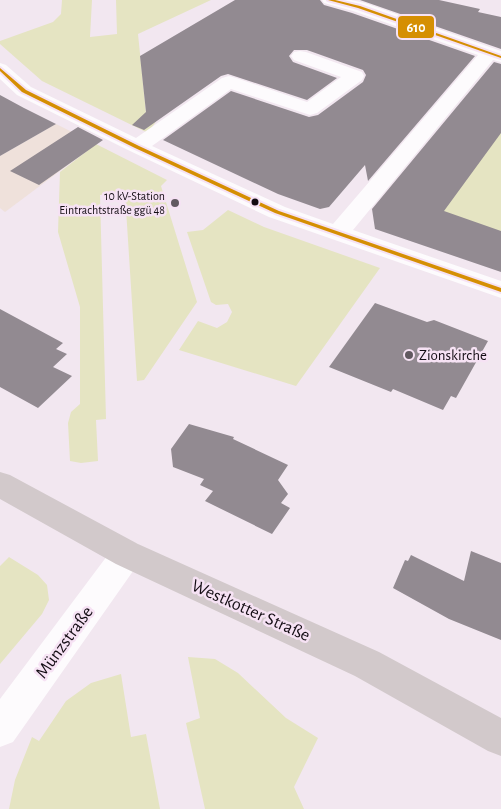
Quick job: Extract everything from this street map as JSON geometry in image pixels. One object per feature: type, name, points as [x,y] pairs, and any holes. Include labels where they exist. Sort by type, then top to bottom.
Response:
[{"type":"main road","name":"Westkotter Straße","points":[[0,484],[127,554],[367,664],[501,738]]},
{"type":"street","points":[[330,0],[359,7],[495,55],[338,233]]},
{"type":"street","points":[[137,147],[229,82],[310,109],[356,76],[300,56]]},
{"type":"street","points":[[0,68],[24,91],[137,147],[277,212],[501,290]]},
{"type":"street","name":"Münzstraße","points":[[0,729],[127,554]]},
{"type":"shaded area","points":[[56,124],[96,144],[5,212],[0,208],[0,156]]},
{"type":"green space","points":[[62,0],[92,0],[90,37],[117,34],[116,0],[211,0],[138,34],[146,113],[157,120],[148,133],[42,81],[0,44],[0,41],[53,22],[61,14]]},
{"type":"green space","points":[[501,131],[501,231],[428,218]]},
{"type":"green space","points":[[96,144],[167,180],[161,186],[197,302],[144,380],[137,381],[125,193],[100,195],[106,419],[96,420],[98,461],[81,463],[70,461],[68,423],[71,412],[80,404],[80,307],[58,232],[60,172]]},
{"type":"green space","points":[[228,210],[264,227],[380,268],[296,386],[179,350],[198,321],[217,328],[227,322],[232,312],[228,304],[216,305],[211,302],[187,232],[203,230]]},
{"type":"green space","points":[[9,557],[38,575],[47,585],[49,600],[42,614],[0,664],[0,566]]},
{"type":"green space","points":[[188,657],[215,659],[238,673],[286,718],[318,738],[294,787],[304,809],[205,809],[186,723],[200,718]]},
{"type":"green space","points":[[121,674],[131,737],[146,734],[160,809],[9,809],[15,780],[32,737],[39,741],[66,701],[91,683]]},
{"type":"building","points":[[235,0],[320,0],[324,5],[475,56],[368,181],[365,165],[329,207],[320,209],[278,194],[163,140],[231,91],[309,117],[318,115],[363,82],[366,75],[363,70],[307,50],[294,50],[289,56],[293,62],[337,78],[307,100],[228,74],[221,76],[144,130],[132,125],[146,112],[140,56]]},
{"type":"building","points":[[360,0],[439,0],[480,9],[478,12],[501,17],[501,49]]},
{"type":"building","points":[[494,62],[501,64],[501,133],[444,211],[501,231],[501,272],[375,229],[372,209]]},
{"type":"building","points":[[0,95],[24,108],[56,124],[0,156]]},
{"type":"building","points":[[78,127],[103,140],[39,185],[10,171]]},
{"type":"building","name":"Zionskirche","points":[[375,303],[427,322],[434,320],[488,341],[456,398],[451,396],[443,410],[393,389],[391,392],[329,367]]},
{"type":"building","points":[[0,309],[63,343],[56,349],[67,354],[53,367],[72,376],[38,408],[0,387]]},
{"type":"building","points":[[189,424],[234,437],[233,439],[288,465],[278,480],[288,494],[281,503],[290,508],[272,534],[205,501],[213,491],[200,485],[204,479],[173,467],[171,449]]},
{"type":"building","points":[[471,551],[501,563],[501,640],[449,619],[393,588],[405,560],[408,561],[411,555],[464,581]]},
{"type":"transit line","name":"610","points":[[330,0],[359,7],[501,57]]},
{"type":"transit line","name":"610","points":[[0,69],[24,91],[137,147],[277,212],[501,290]]},
{"type":"place","name":"10 kV-Station Eintrachtstraße ggü 48","points":[[175,203]]},
{"type":"place","name":"Zionskirche","points":[[409,355]]}]
